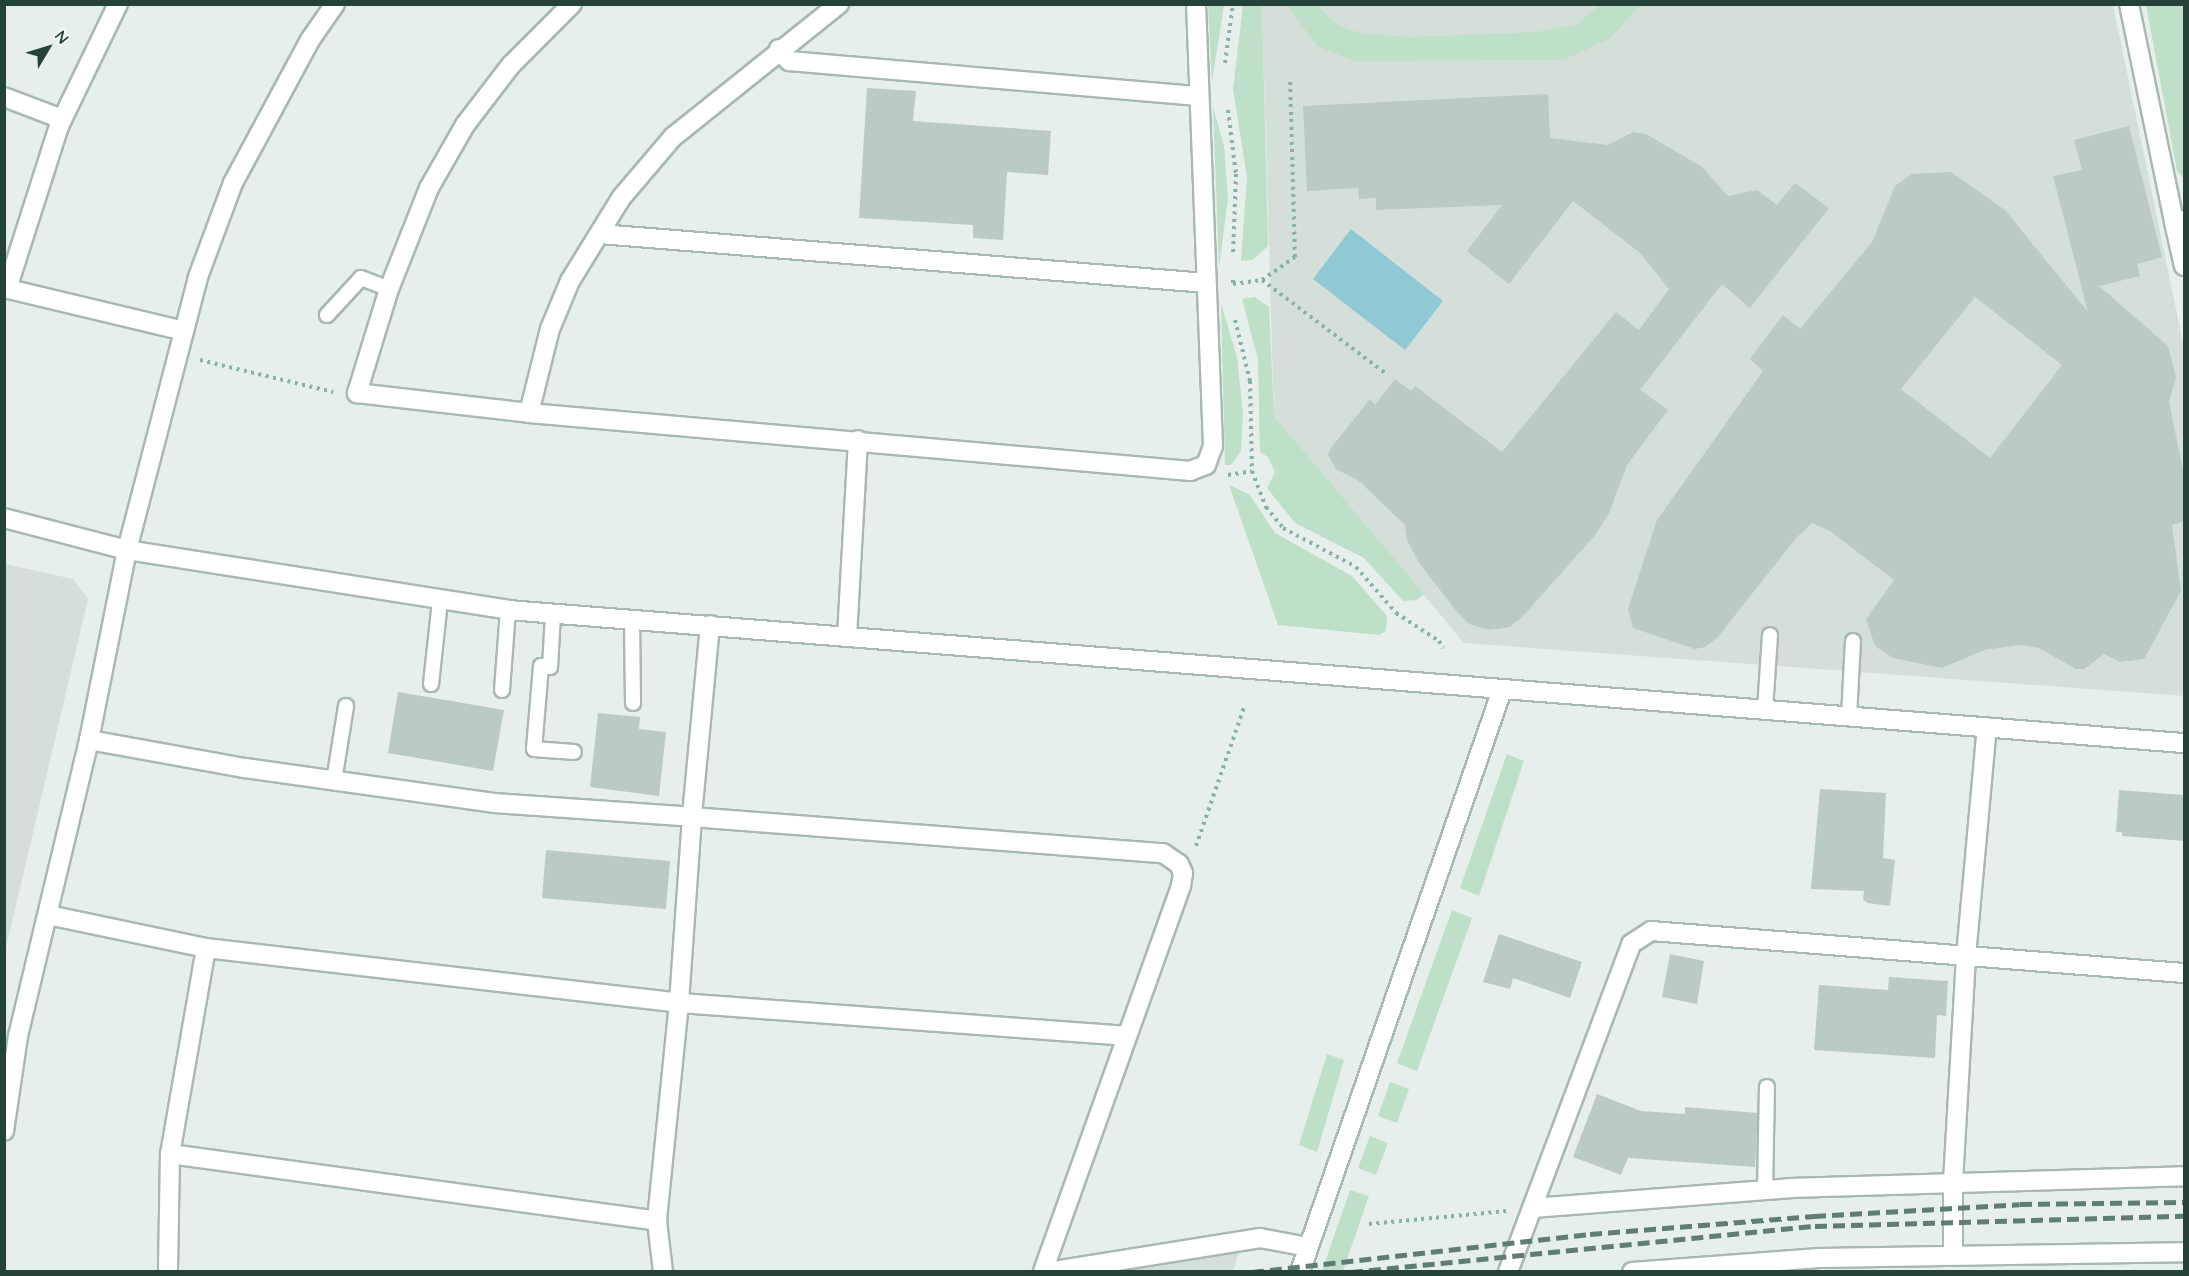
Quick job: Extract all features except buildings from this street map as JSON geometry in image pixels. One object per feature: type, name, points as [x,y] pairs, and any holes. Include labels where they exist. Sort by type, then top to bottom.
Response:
[{"type":"street","points":[[118,4],[62,119],[6,289],[184,331]]},
{"type":"street","points":[[4,1131],[18,1036],[89,740],[128,550],[198,277],[233,183],[310,40],[335,4]]},
{"type":"street","points":[[572,4],[511,65],[465,125],[429,188],[389,289],[357,393],[529,413],[1200,470],[1210,458],[1213,446],[1214,284],[1199,96],[1196,4]]},
{"type":"street","points":[[529,413],[550,329],[570,281],[621,198],[673,136],[779,49],[839,4]]},
{"type":"street","points":[[2129,4],[2179,221],[2184,266]]},
{"type":"street","points":[[779,49],[789,61],[1199,96]]},
{"type":"street","points":[[4,97],[62,119]]},
{"type":"street","points":[[600,234],[1214,284]]},
{"type":"street","points":[[847,637],[858,440]]},
{"type":"street","points":[[4,518],[128,550],[440,601],[553,614],[2184,743]]},
{"type":"street","points":[[663,1272],[657,1221],[680,1003],[692,817],[710,625]]},
{"type":"street","points":[[1300,1272],[1502,690]]},
{"type":"street","points":[[1953,1255],[1953,1182],[1966,956],[1987,727]]},
{"type":"street","points":[[89,740],[334,780],[494,803],[1162,853],[1179,864],[1183,873],[1181,886],[1043,1272]]},
{"type":"street","points":[[48,915],[206,948],[680,1003],[1126,1036]]},
{"type":"street","points":[[1509,1272],[1631,944],[1640,936],[1651,931],[2184,974]]},
{"type":"street","points":[[168,1272],[170,1154],[206,948]]},
{"type":"street","points":[[170,1154],[657,1221]]},
{"type":"street","points":[[1532,1208],[1765,1190],[2184,1176]]},
{"type":"street","points":[[1048,1272],[1260,1238],[1308,1247]]},
{"type":"street","points":[[1632,1272],[1820,1258],[2184,1251]]},
{"type":"lane","points":[[327,315],[361,278],[389,289]]},
{"type":"lane","points":[[430,684],[440,601]]},
{"type":"lane","points":[[501,690],[507,609]]},
{"type":"lane","points":[[553,614],[550,667],[542,666],[534,749],[574,752]]},
{"type":"lane","points":[[632,620],[633,702]]},
{"type":"lane","points":[[1765,710],[1770,635]]},
{"type":"lane","points":[[1849,717],[1853,641]]},
{"type":"lane","points":[[334,780],[346,706]]},
{"type":"lane","points":[[1765,1190],[1767,1087]]},
{"type":"path","points":[[1225,75],[1233,4]]},
{"type":"path","points":[[1214,284],[1262,280],[1295,257],[1290,80]]},
{"type":"path","points":[[1227,104],[1236,174],[1232,262]]},
{"type":"path","points":[[1232,273],[1233,293]]},
{"type":"path","points":[[1262,280],[1385,373]]},
{"type":"path","points":[[1235,312],[1250,381],[1252,471],[1266,507],[1283,528],[1356,567],[1396,613],[1438,640],[1443,648]]},
{"type":"path","points":[[200,360],[346,396],[357,393]]},
{"type":"path","points":[[1226,475],[1252,471]]},
{"type":"path","points":[[1179,864],[1196,847],[1244,707]]},
{"type":"path","points":[[1369,1224],[1532,1208]]},
{"type":"shaded area","points":[[1262,5],[2113,5],[2184,348],[2184,696],[1464,643],[1274,416]]},
{"type":"shaded area","points":[[5,564],[73,579],[88,599],[5,952]]},
{"type":"shaded area","points":[[1240,1250],[1233,1271],[1113,1271]]},
{"type":"green space","points":[[1208,5],[1224,5],[1212,81]]},
{"type":"green space","points":[[1243,5],[1262,5],[1268,246],[1253,260],[1241,261],[1247,177],[1233,89]]},
{"type":"green space","points":[[1287,5],[1317,5],[1339,26],[1364,34],[1411,37],[1536,32],[1577,25],[1599,5],[1641,5],[1609,39],[1563,60],[1354,61],[1317,46]]},
{"type":"green space","points":[[2146,5],[2184,5],[2184,178],[2177,171]]},
{"type":"green space","points":[[1213,107],[1224,146],[1228,198],[1219,268]]},
{"type":"green space","points":[[1255,297],[1269,307],[1274,416],[1424,594],[1417,600],[1403,601],[1364,558],[1295,523],[1267,488],[1275,472],[1268,457],[1260,452],[1258,359],[1242,299]]},
{"type":"green space","points":[[1221,303],[1237,357],[1243,413],[1241,451],[1231,465],[1225,465]]},
{"type":"green space","points":[[1229,485],[1249,494],[1275,533],[1352,576],[1387,616],[1386,631],[1379,635],[1278,625]]},
{"type":"green space","points":[[1507,754],[1524,761],[1479,896],[1460,888]]},
{"type":"green space","points":[[1452,910],[1472,918],[1417,1071],[1397,1063]]},
{"type":"green space","points":[[1327,1054],[1344,1060],[1317,1152],[1299,1145]]},
{"type":"green space","points":[[1390,1082],[1409,1089],[1397,1123],[1378,1116]]},
{"type":"green space","points":[[1370,1136],[1388,1143],[1376,1175],[1358,1168]]},
{"type":"green space","points":[[1350,1190],[1369,1196],[1343,1271],[1322,1271]]},
{"type":"water","points":[[1351,229],[1443,301],[1405,350],[1313,279]]},
{"type":"railway","points":[[1252,1272],[1590,1234],[1814,1216],[2020,1204],[2184,1202]]},
{"type":"railway","points":[[1351,1272],[1815,1226],[2184,1216]]}]
